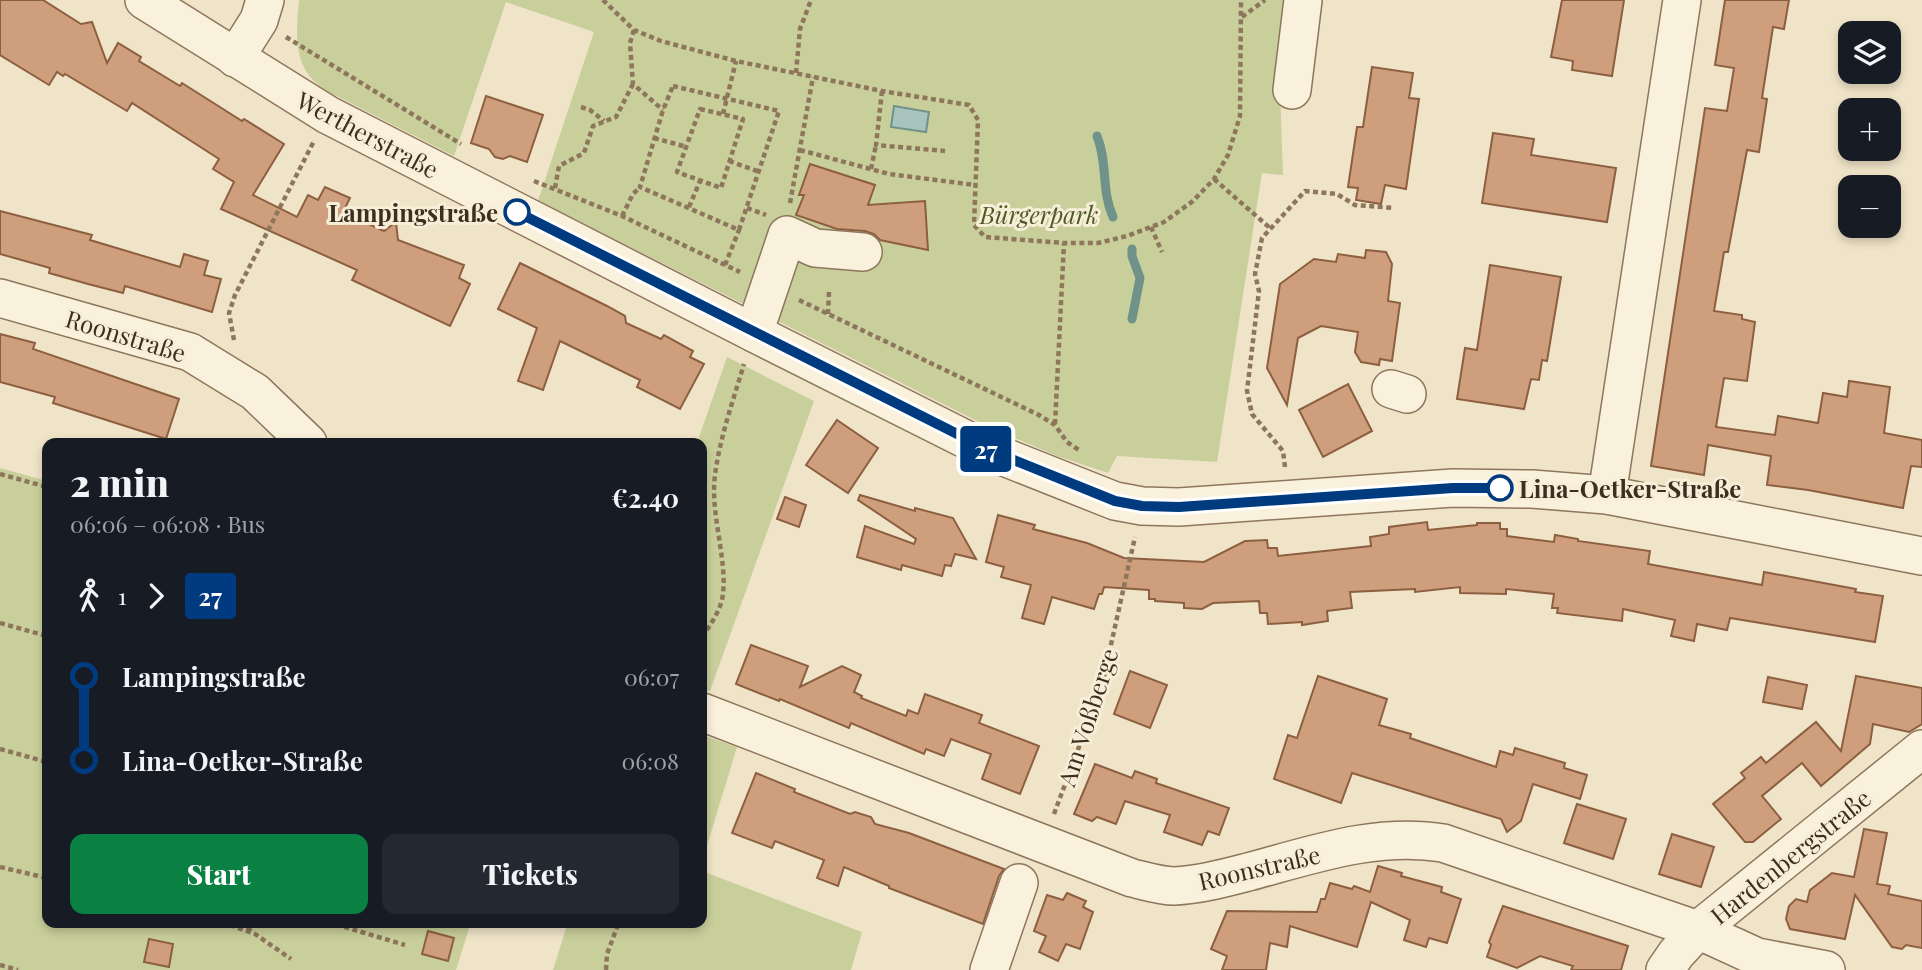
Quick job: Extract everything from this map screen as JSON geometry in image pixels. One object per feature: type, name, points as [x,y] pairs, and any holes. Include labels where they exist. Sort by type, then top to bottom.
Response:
[{"type":"street","name":"Wertherstraße","points":[[144,0],[328,115],[754,334],[989,450],[1115,501],[1142,506],[1179,507],[1453,488],[1532,489],[1607,495],[1922,556]]},
{"type":"street","points":[[1607,495],[1682,0]]},
{"type":"street","points":[[1292,90],[1315,1]]},
{"type":"street","points":[[235,58],[262,10]]},
{"type":"street","points":[[754,334],[787,235],[815,248],[863,252]]},
{"type":"street","name":"Roonstraße","points":[[0,299],[190,352],[255,392],[303,438]]},
{"type":"street","name":"Roonstraße","points":[[707,714],[1132,878],[1173,886],[1222,879],[1354,844],[1422,839],[1443,843],[1698,930],[1757,957],[1826,970]]},
{"type":"street","name":"Hardenbergstraße","points":[[1665,970],[1698,930],[1922,749]]},
{"type":"street","points":[[989,970],[1019,883]]},
{"type":"path","points":[[603,0],[634,30],[661,41],[796,74],[969,105],[978,120],[974,225],[985,237],[1065,243],[1098,243],[1164,222],[1194,201],[1214,179],[1228,155],[1240,116],[1241,0]]},
{"type":"path","points":[[796,74],[800,29],[811,0]]},
{"type":"path","points":[[1242,17],[1265,0]]},
{"type":"path","points":[[262,10],[340,72],[431,124],[468,149]]},
{"type":"path","points":[[555,188],[559,166],[584,153],[593,126],[616,117],[634,85],[630,43],[634,30]]},
{"type":"path","points":[[723,114],[736,61]]},
{"type":"path","points":[[789,209],[813,77]]},
{"type":"path","points":[[634,85],[663,110]]},
{"type":"path","points":[[622,216],[633,194],[640,187],[673,86],[779,111],[760,172],[725,265]]},
{"type":"path","points":[[871,169],[882,91]]},
{"type":"path","points":[[581,107],[605,121]]},
{"type":"path","points":[[700,108],[743,119],[721,188],[677,172],[687,147],[700,108]]},
{"type":"path","points":[[235,295],[328,115]]},
{"type":"path","points":[[654,138],[687,147]]},
{"type":"path","points":[[876,145],[945,151]]},
{"type":"path","points":[[800,150],[889,174],[975,185]]},
{"type":"path","points":[[729,161],[760,172]]},
{"type":"path","points":[[524,176],[622,216],[1055,425],[1065,243]]},
{"type":"path","points":[[1214,179],[1270,228]]},
{"type":"path","points":[[689,207],[700,181]]},
{"type":"path","points":[[640,187],[739,230]]},
{"type":"path","points":[[1288,500],[1283,451],[1252,414],[1247,391],[1259,291],[1255,274],[1262,238],[1305,191],[1337,194],[1355,205],[1394,208]]},
{"type":"path","points":[[1151,227],[1163,252]]},
{"type":"path","points":[[828,314],[829,292]]},
{"type":"path","points":[[707,630],[716,617],[723,594],[715,477],[722,437],[754,334]]},
{"type":"path","points":[[0,474],[42,486]]},
{"type":"path","name":"Am Voßberge","points":[[1035,840],[1051,821],[1102,685],[1142,506]]},
{"type":"path","points":[[0,624],[42,635]]},
{"type":"path","points":[[0,749],[42,760]]},
{"type":"path","points":[[0,867],[42,877]]},
{"type":"path","points":[[239,928],[256,934]]},
{"type":"path","points":[[249,928],[291,959]]},
{"type":"path","points":[[348,928],[405,945]]},
{"type":"path","points":[[606,970],[607,954],[617,928]]},
{"type":"path","points":[[0,965],[18,970]]},
{"type":"green space","name":"Bürgerpark","points":[[299,0],[1290,0],[1280,87],[1283,175],[1262,173],[1217,462],[1117,456],[1108,473],[1057,456],[991,428],[538,201],[594,32],[506,2],[454,156],[325,90],[308,74],[298,47]]},
{"type":"green space","points":[[727,357],[814,401],[710,691],[707,690],[707,438],[699,438]]},
{"type":"green space","points":[[0,468],[42,480],[42,928],[469,928],[456,970],[0,970]]},
{"type":"green space","points":[[707,737],[737,747],[707,846]]},
{"type":"green space","points":[[707,873],[862,932],[851,970],[553,970],[566,928],[707,928]]},
{"type":"water","points":[[894,106],[929,112],[926,132],[891,127]]},
{"type":"building","points":[[0,0],[43,0],[81,24],[92,22],[107,63],[118,43],[141,57],[139,61],[180,86],[182,83],[284,144],[253,195],[297,217],[308,195],[318,200],[325,187],[350,198],[343,212],[384,231],[396,222],[398,240],[464,265],[459,278],[470,284],[450,326],[352,280],[357,270],[221,209],[234,182],[213,169],[219,159],[132,103],[127,111],[65,74],[63,76],[57,72],[49,85],[0,55]]},
{"type":"building","points":[[1562,0],[1624,0],[1612,76],[1572,70],[1573,61],[1551,57]]},
{"type":"building","points":[[1725,0],[1789,0],[1784,29],[1773,27],[1762,98],[1767,99],[1759,152],[1747,150],[1714,311],[1742,315],[1742,319],[1755,322],[1747,381],[1724,378],[1716,427],[1775,435],[1778,416],[1818,423],[1823,393],[1847,397],[1849,381],[1890,387],[1884,433],[1922,440],[1922,467],[1911,466],[1903,508],[1767,485],[1771,456],[1708,445],[1704,475],[1651,466],[1705,108],[1727,111],[1734,68],[1715,65]]},
{"type":"building","points":[[1372,67],[1413,73],[1409,98],[1419,99],[1406,189],[1385,185],[1381,204],[1356,200],[1358,188],[1348,187],[1357,127],[1363,127]]},
{"type":"building","points":[[486,96],[543,115],[527,162],[510,156],[503,159],[495,157],[489,149],[471,143]]},
{"type":"building","points":[[1493,133],[1534,139],[1531,155],[1616,168],[1607,222],[1482,203]]},
{"type":"building","points":[[810,164],[875,185],[868,205],[925,201],[928,250],[880,240],[865,231],[837,229],[796,215],[804,195],[799,195]]},
{"type":"building","points":[[0,211],[92,235],[90,240],[180,267],[184,254],[208,261],[204,275],[221,279],[212,312],[125,286],[123,293],[88,284],[49,273],[50,268],[0,254]]},
{"type":"building","points":[[1366,250],[1386,252],[1392,264],[1388,301],[1400,303],[1392,361],[1380,359],[1379,365],[1361,362],[1355,352],[1358,332],[1321,326],[1298,338],[1287,405],[1267,368],[1280,284],[1314,259],[1336,262],[1338,254],[1365,258]]},
{"type":"building","points":[[520,263],[625,316],[626,323],[661,339],[664,335],[693,351],[690,357],[704,364],[680,409],[637,387],[640,380],[560,341],[543,390],[518,381],[537,328],[498,309]]},
{"type":"building","points":[[1490,265],[1561,277],[1547,361],[1542,360],[1539,380],[1531,379],[1524,409],[1457,399],[1465,348],[1477,350]]},
{"type":"building","points":[[0,334],[35,343],[33,349],[179,399],[166,438],[163,438],[53,403],[55,397],[0,382]]},
{"type":"building","points":[[1348,384],[1372,431],[1323,457],[1299,410]]},
{"type":"building","points":[[837,420],[878,448],[848,493],[806,465]]},
{"type":"building","points":[[860,495],[915,511],[915,508],[953,518],[976,559],[955,554],[951,566],[945,565],[942,576],[902,565],[901,570],[857,557],[865,526],[914,544],[916,539],[858,500]]},
{"type":"building","points":[[785,497],[806,505],[799,527],[777,519]]},
{"type":"building","points":[[998,515],[1035,525],[1033,529],[1087,543],[1124,558],[1204,562],[1245,541],[1267,540],[1268,548],[1277,548],[1278,556],[1371,546],[1370,537],[1389,534],[1389,527],[1427,522],[1428,530],[1477,523],[1500,523],[1500,529],[1507,529],[1507,536],[1554,542],[1555,535],[1650,551],[1648,564],[1762,585],[1764,572],[1883,596],[1875,642],[1730,618],[1727,630],[1697,624],[1694,641],[1671,636],[1675,620],[1623,609],[1622,621],[1557,613],[1558,608],[1552,608],[1554,594],[1506,589],[1506,594],[1460,593],[1460,587],[1415,592],[1415,589],[1350,592],[1352,608],[1327,611],[1328,621],[1302,625],[1302,622],[1268,624],[1267,613],[1260,613],[1259,601],[1213,603],[1202,609],[1184,608],[1184,603],[1149,599],[1149,590],[1104,587],[1094,609],[1052,597],[1044,624],[1022,618],[1031,585],[1001,577],[1004,567],[986,562]]},
{"type":"building","points":[[751,645],[808,666],[800,687],[842,666],[861,675],[854,692],[862,696],[861,698],[906,716],[908,710],[918,714],[925,694],[982,715],[979,723],[1039,746],[1020,794],[982,779],[991,754],[951,739],[944,756],[926,749],[924,754],[851,723],[849,728],[736,684]]},
{"type":"building","points":[[1130,671],[1167,685],[1150,728],[1114,714]]},
{"type":"building","points":[[1318,676],[1387,699],[1379,725],[1411,734],[1410,738],[1496,767],[1500,751],[1513,755],[1515,748],[1565,763],[1564,768],[1587,775],[1580,799],[1533,784],[1521,821],[1507,832],[1501,819],[1352,773],[1341,803],[1274,779],[1288,735],[1297,738]]},
{"type":"building","points":[[1856,676],[1922,688],[1922,724],[1909,732],[1873,724],[1870,744],[1821,786],[1802,763],[1762,796],[1781,819],[1753,842],[1745,842],[1713,804],[1745,778],[1741,773],[1761,757],[1766,763],[1816,722],[1841,751]]},
{"type":"building","points":[[1768,677],[1807,685],[1802,709],[1763,702]]},
{"type":"building","points":[[1095,764],[1132,778],[1135,771],[1157,779],[1156,783],[1229,808],[1219,835],[1208,831],[1202,845],[1164,832],[1170,815],[1125,801],[1116,824],[1097,817],[1092,821],[1074,814]]},
{"type":"building","points":[[756,773],[795,789],[794,792],[850,814],[855,812],[871,817],[875,824],[909,833],[1004,869],[999,876],[983,924],[889,888],[844,867],[838,886],[817,878],[824,860],[775,841],[772,848],[732,833]]},
{"type":"building","points":[[1577,804],[1626,819],[1613,859],[1564,843]]},
{"type":"building","points":[[1864,829],[1887,833],[1877,884],[1890,886],[1888,894],[1922,901],[1922,948],[1906,945],[1902,949],[1892,947],[1855,895],[1845,939],[1790,929],[1786,919],[1789,906],[1796,899],[1807,902],[1810,890],[1832,873],[1854,877]]},
{"type":"building","points":[[1672,834],[1714,847],[1701,887],[1659,874]]},
{"type":"building","points":[[1378,866],[1402,873],[1401,876],[1442,887],[1441,892],[1461,899],[1447,943],[1429,938],[1426,947],[1404,940],[1410,920],[1371,902],[1357,947],[1290,926],[1287,947],[1270,943],[1266,970],[1222,970],[1227,956],[1211,949],[1227,911],[1317,912],[1330,883],[1352,889],[1354,886],[1370,892]]},
{"type":"building","points":[[1067,893],[1086,901],[1083,907],[1093,912],[1080,949],[1066,944],[1058,961],[1039,952],[1046,936],[1034,931],[1047,895],[1063,900]]},
{"type":"building","points":[[1503,906],[1628,946],[1621,970],[1571,970],[1573,966],[1540,956],[1517,968],[1487,957],[1491,945],[1489,942]]},
{"type":"building","points":[[428,931],[454,938],[448,961],[422,954]]},
{"type":"building","points":[[149,939],[173,944],[169,967],[144,962]]},
{"type":"waterway","points":[[1097,136],[1113,217]]},
{"type":"waterway","points":[[1132,249],[1140,278],[1132,319]]},
{"type":"bus line","name":"27","points":[[517,212],[754,334],[989,450],[1115,501],[1142,506],[1179,507],[1453,488],[1500,488]]},
{"type":"place","name":"Lampingstraße","points":[[517,212]]},
{"type":"place","name":"Lina-Oetker-Straße","points":[[1500,488]]}]
